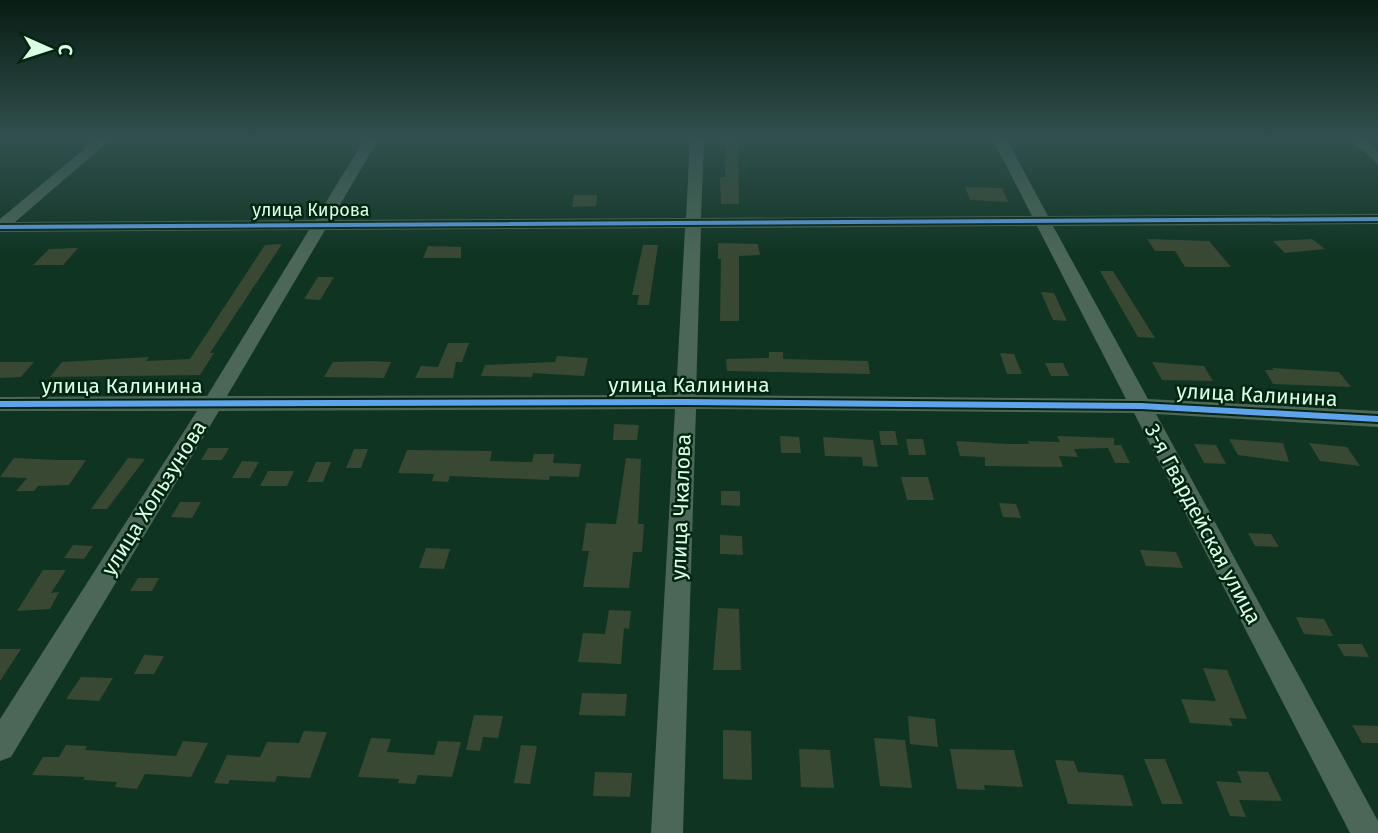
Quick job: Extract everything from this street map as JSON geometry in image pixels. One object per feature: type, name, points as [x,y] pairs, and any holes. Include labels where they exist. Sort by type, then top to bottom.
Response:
[{"type":"street","points":[[0,227],[57,179]]},
{"type":"street","name":"улица Хользунова","points":[[0,746],[213,403],[346,179]]},
{"type":"street","name":"улица Чкалова","points":[[667,833],[696,179]]},
{"type":"street","name":"3-я Гвардейская улица","points":[[1021,179],[1367,833]]},
{"type":"street","name":"улица Кирова","points":[[0,227],[1378,219]]},
{"type":"street","name":"улица Калинина","points":[[0,404],[685,402],[1140,406],[1378,419]]},
{"type":"building","points":[[720,179],[739,179],[739,204],[721,204]]},
{"type":"building","points":[[965,187],[1002,188],[1008,202],[970,200]]},
{"type":"building","points":[[574,195],[597,195],[596,206],[572,207]]},
{"type":"building","points":[[1147,239],[1209,241],[1231,267],[1185,267],[1175,251],[1155,251]]},
{"type":"building","points":[[1312,239],[1325,249],[1285,253],[1273,241]]},
{"type":"building","points":[[718,243],[758,244],[760,255],[739,256],[739,321],[720,321],[721,259],[718,259]]},
{"type":"building","points":[[282,244],[210,353],[214,353],[200,375],[50,377],[62,362],[149,357],[146,361],[190,359],[265,245]]},
{"type":"building","points":[[643,245],[658,245],[649,305],[637,305],[639,295],[632,295]]},
{"type":"building","points":[[428,246],[461,247],[461,258],[423,258]]},
{"type":"building","points":[[78,248],[63,265],[33,265],[49,249]]},
{"type":"building","points":[[1100,271],[1113,271],[1155,338],[1138,337]]},
{"type":"building","points":[[318,277],[334,277],[320,300],[304,299]]},
{"type":"building","points":[[1041,292],[1054,293],[1067,321],[1053,320]]},
{"type":"building","points":[[448,343],[469,343],[462,362],[456,362],[453,378],[415,378],[421,366],[438,367]]},
{"type":"building","points":[[769,352],[783,352],[783,359],[868,361],[870,374],[727,371],[726,359],[769,358]]},
{"type":"building","points":[[1000,353],[1014,354],[1022,374],[1007,374]]},
{"type":"building","points":[[557,356],[588,358],[584,376],[533,373],[532,377],[481,376],[485,365],[555,362]]},
{"type":"building","points":[[0,362],[34,362],[21,377],[0,378]]},
{"type":"building","points":[[333,362],[391,362],[384,378],[324,377]]},
{"type":"building","points":[[1152,362],[1204,366],[1213,381],[1162,380]]},
{"type":"building","points":[[1045,363],[1063,363],[1069,376],[1051,376]]},
{"type":"building","points":[[1272,368],[1339,372],[1351,387],[1273,384],[1265,370],[1274,370]]},
{"type":"building","points":[[614,424],[639,425],[637,440],[613,440]]},
{"type":"building","points":[[879,431],[895,431],[898,445],[881,445]]},
{"type":"building","points":[[780,436],[799,437],[801,453],[781,453]]},
{"type":"building","points":[[1057,436],[1114,438],[1114,445],[1121,445],[1130,463],[1115,463],[1108,448],[1074,449],[1078,457],[1059,456],[1063,467],[985,466],[985,457],[960,456],[956,441],[1009,444],[1029,444],[1028,441],[1060,442]]},
{"type":"building","points":[[823,437],[873,440],[878,467],[863,466],[862,457],[825,456]]},
{"type":"building","points":[[906,439],[923,439],[926,455],[909,455]]},
{"type":"building","points":[[1229,439],[1283,443],[1289,462],[1238,455]]},
{"type":"building","points":[[1309,443],[1347,447],[1360,466],[1320,461]]},
{"type":"building","points":[[1194,444],[1216,445],[1226,464],[1204,463]]},
{"type":"building","points":[[208,448],[229,448],[222,460],[201,460]]},
{"type":"building","points":[[354,449],[368,449],[361,468],[346,468]]},
{"type":"building","points":[[407,450],[492,451],[490,461],[532,462],[534,454],[554,454],[553,463],[581,464],[579,477],[550,476],[549,480],[450,476],[448,482],[432,481],[434,474],[398,473]]},
{"type":"building","points":[[14,458],[86,460],[69,485],[38,486],[34,491],[16,491],[27,478],[0,477]]},
{"type":"building","points":[[128,458],[145,459],[107,509],[91,509]]},
{"type":"building","points":[[626,458],[641,459],[638,524],[644,524],[642,552],[633,552],[629,588],[583,587],[589,551],[582,551],[586,523],[616,524]]},
{"type":"building","points":[[242,461],[259,462],[250,478],[232,478]]},
{"type":"building","points":[[316,462],[331,462],[323,482],[307,482]]},
{"type":"building","points":[[268,471],[294,471],[287,486],[260,486]]},
{"type":"building","points":[[901,477],[928,477],[934,500],[907,500]]},
{"type":"building","points":[[721,491],[740,491],[740,506],[721,505]]},
{"type":"building","points":[[180,502],[201,502],[192,518],[171,517]]},
{"type":"building","points":[[999,503],[1016,504],[1021,518],[1003,517]]},
{"type":"building","points":[[1248,533],[1271,534],[1279,547],[1255,546]]},
{"type":"building","points":[[720,535],[742,536],[743,555],[720,554]]},
{"type":"building","points":[[73,545],[93,546],[84,559],[64,558]]},
{"type":"building","points":[[426,548],[450,549],[444,569],[419,568]]},
{"type":"building","points":[[1140,550],[1176,552],[1183,568],[1146,566]]},
{"type":"building","points":[[43,570],[66,570],[51,593],[59,592],[50,609],[17,611]]},
{"type":"building","points":[[138,578],[159,578],[152,591],[130,591]]},
{"type":"building","points":[[718,608],[739,609],[741,670],[713,670]]},
{"type":"building","points":[[609,610],[631,611],[629,629],[624,628],[621,664],[578,662],[583,633],[605,634]]},
{"type":"building","points":[[1296,617],[1324,619],[1333,636],[1304,634]]},
{"type":"building","points":[[1337,644],[1362,644],[1369,657],[1344,656]]},
{"type":"building","points":[[0,649],[21,649],[0,681]]},
{"type":"building","points":[[144,655],[164,656],[154,674],[134,674]]},
{"type":"building","points":[[1203,668],[1227,670],[1247,719],[1229,718],[1233,726],[1190,723],[1181,699],[1216,701]]},
{"type":"building","points":[[81,677],[113,678],[99,701],[66,699]]},
{"type":"building","points":[[582,693],[627,694],[625,716],[579,715]]},
{"type":"building","points":[[474,715],[503,716],[498,738],[483,737],[480,751],[466,750]]},
{"type":"building","points":[[908,716],[935,719],[938,747],[910,744]]},
{"type":"building","points":[[1352,725],[1378,726],[1378,743],[1362,743]]},
{"type":"building","points":[[723,730],[751,731],[752,780],[723,779]]},
{"type":"building","points":[[304,731],[327,732],[310,778],[277,776],[275,782],[230,780],[228,784],[214,783],[227,755],[260,757],[267,742],[299,743]]},
{"type":"building","points":[[371,738],[391,739],[387,752],[434,755],[438,741],[461,742],[452,777],[418,775],[415,784],[398,783],[399,779],[358,777]]},
{"type":"building","points":[[874,738],[905,740],[912,788],[880,786]]},
{"type":"building","points":[[183,741],[208,743],[191,777],[145,774],[137,789],[115,787],[117,782],[83,780],[85,777],[32,775],[43,757],[59,757],[66,745],[87,746],[85,750],[176,756]]},
{"type":"building","points":[[521,745],[537,746],[530,784],[514,783]]},
{"type":"building","points":[[799,749],[830,750],[834,788],[801,787]]},
{"type":"building","points":[[950,749],[1014,750],[1023,787],[984,785],[985,790],[957,789]]},
{"type":"building","points":[[1144,759],[1165,759],[1183,804],[1162,804]]},
{"type":"building","points":[[1055,760],[1074,761],[1078,772],[1123,775],[1133,806],[1068,804]]},
{"type":"building","points":[[1237,771],[1268,772],[1282,801],[1239,800],[1246,817],[1230,816],[1216,781],[1242,783]]},
{"type":"building","points":[[595,772],[632,773],[630,797],[593,796]]},
{"type":"cycle path","points":[[0,227],[1378,219]]},
{"type":"cycle path","points":[[0,404],[685,402],[1141,406],[1378,419]]}]
